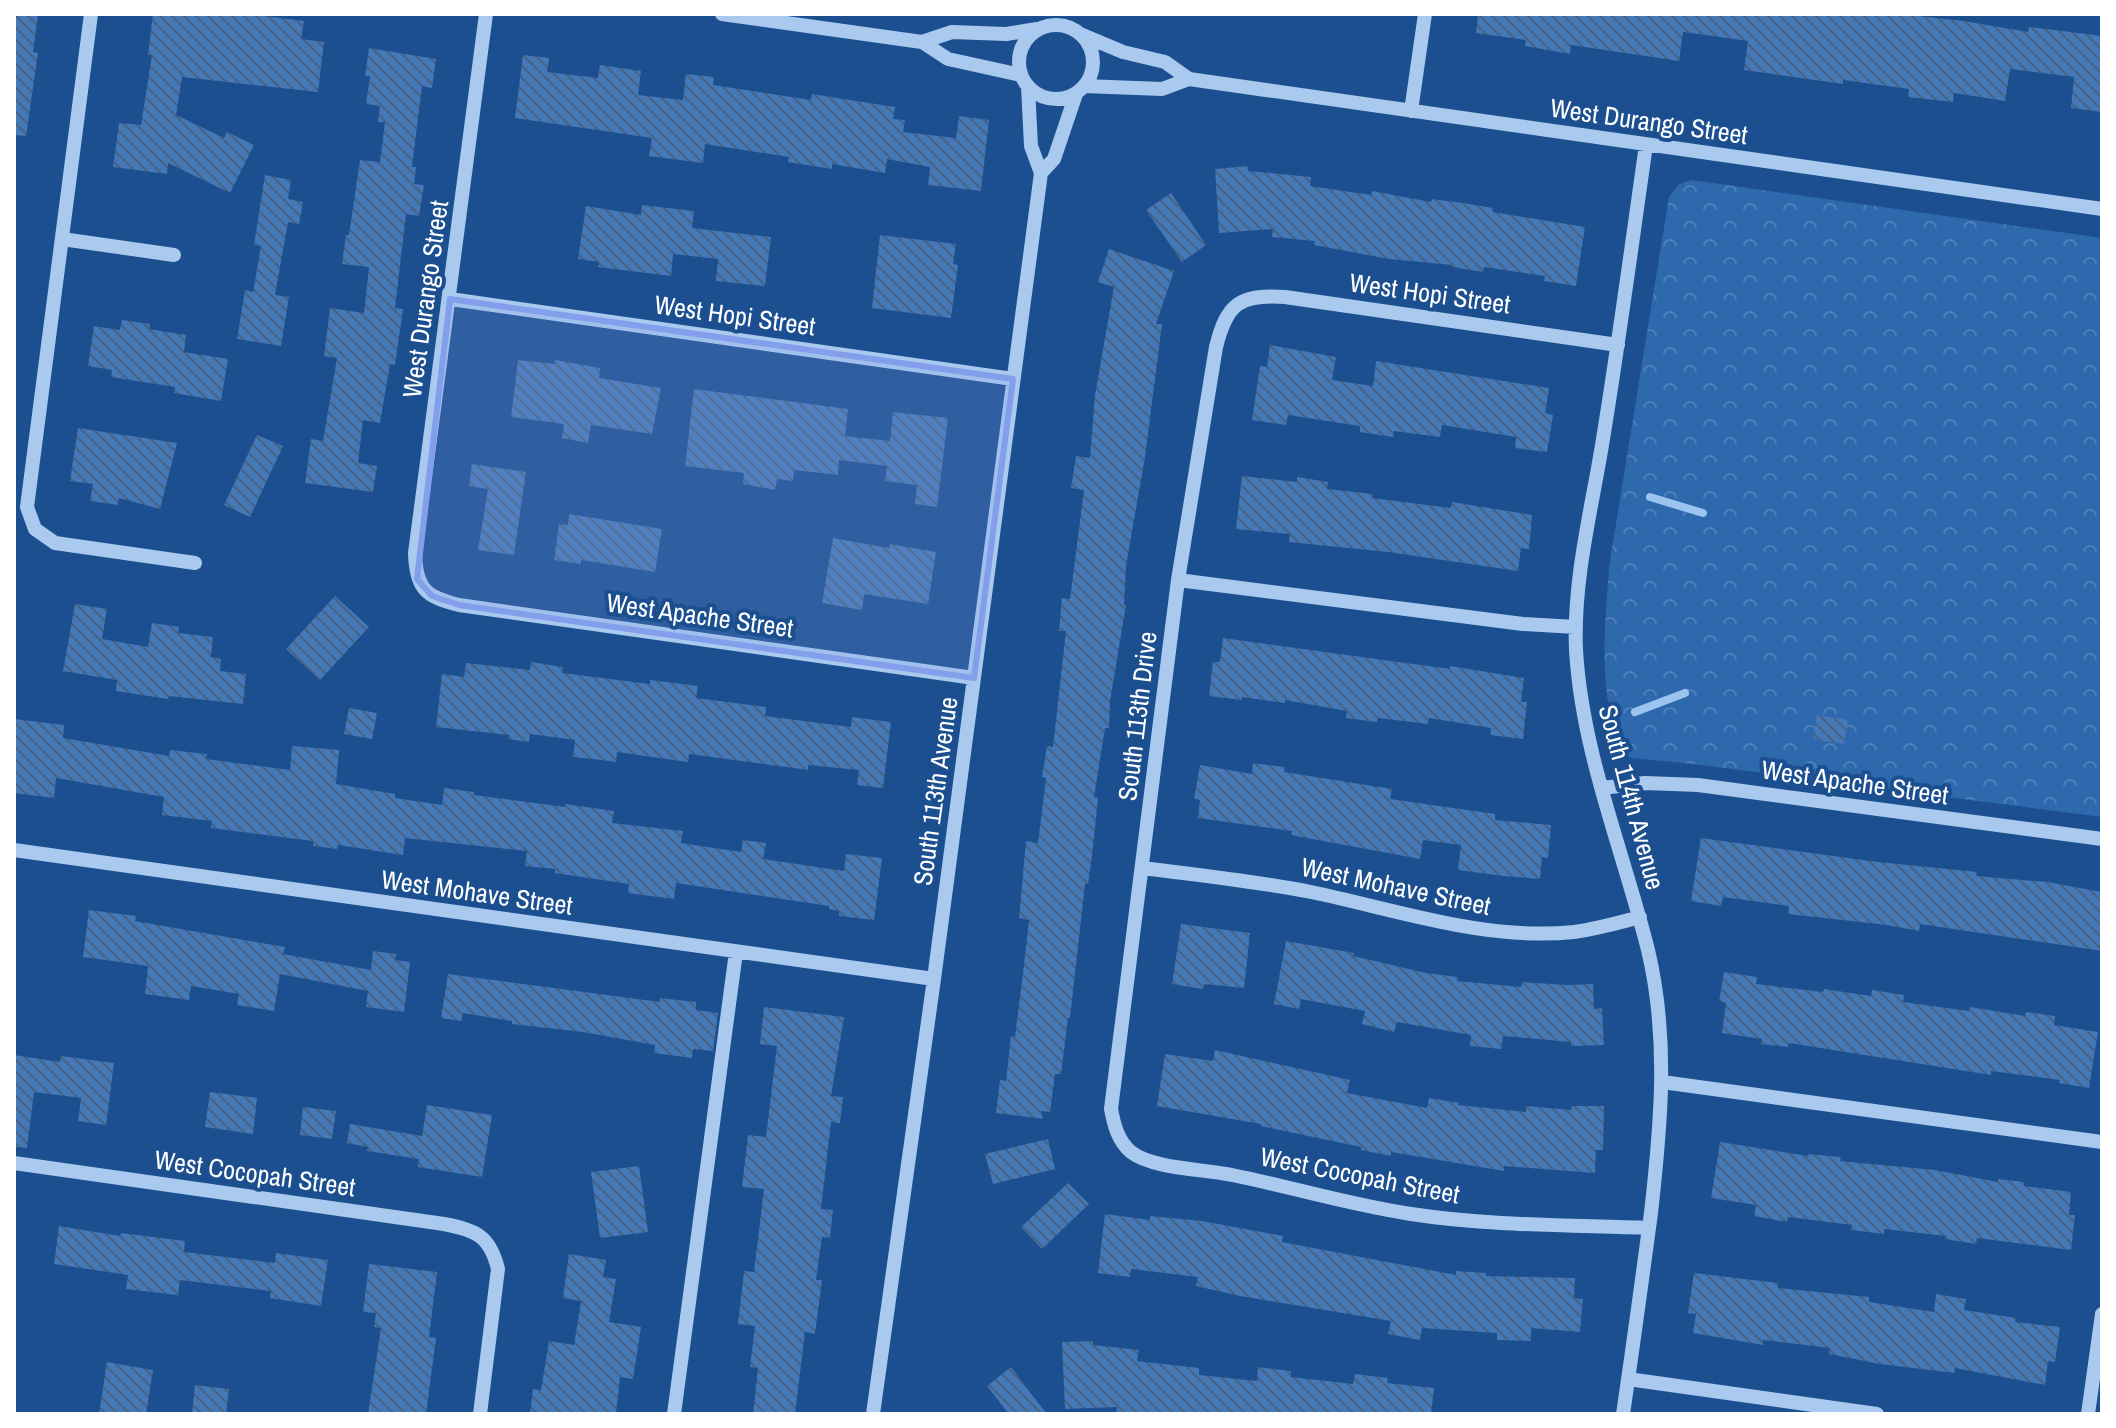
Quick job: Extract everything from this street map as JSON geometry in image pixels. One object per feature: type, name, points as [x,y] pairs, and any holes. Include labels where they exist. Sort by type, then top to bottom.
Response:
[{"type":"street","points":[[91,14],[27,507],[35,529],[44,537],[66,546],[195,563]]},
{"type":"street","name":"West Durango Street","points":[[423,589],[417,579],[415,553],[486,14]]},
{"type":"street","points":[[722,14],[922,42],[948,59],[1024,81],[1046,98],[1066,98],[1080,90],[1124,86],[1162,89],[1189,79]]},
{"type":"street","points":[[1411,111],[1425,14]]},
{"type":"street","points":[[922,42],[952,32],[1006,34],[1054,25],[1067,27],[1113,48],[1165,62],[1189,79]]},
{"type":"street","points":[[1024,81],[1019,56],[1033,33],[1041,28]]},
{"type":"street","points":[[1079,33],[1093,59],[1092,69],[1080,90]]},
{"type":"street","name":"West Durango Street","points":[[1189,79],[2102,209]]},
{"type":"street","name":"South 113th Avenue","points":[[873,1414],[1041,173],[1031,146],[1024,81]]},
{"type":"street","name":"South 113th Avenue","points":[[1041,173],[1054,159],[1060,136],[1080,90]]},
{"type":"street","name":"South 114th Avenue","points":[[1623,1414],[1649,1228],[1662,1082],[1660,1008],[1640,917],[1583,710],[1576,627],[1585,544],[1618,345],[1646,145]]},
{"type":"street","points":[[62,239],[174,255]]},
{"type":"street","name":"West Hopi Street","points":[[1236,303],[1252,297],[1285,297],[1618,345]]},
{"type":"street","name":"West Hopi Street","points":[[450,299],[1013,379]]},
{"type":"street","name":"South 113th Drive","points":[[1120,1139],[1114,1125],[1111,1092],[1178,580],[1216,347],[1226,317],[1236,303]]},
{"type":"street","points":[[1178,580],[1523,624],[1576,627]]},
{"type":"street","name":"West Apache Street","points":[[423,589],[432,596],[459,605],[974,678]]},
{"type":"street","name":"West Apache Street","points":[[1602,788],[1645,783],[1698,785],[2102,839]]},
{"type":"street","name":"West Mohave Street","points":[[14,850],[934,979]]},
{"type":"street","name":"West Mohave Street","points":[[1142,868],[1259,882],[1426,920],[1517,933],[1575,932],[1640,917]]},
{"type":"street","points":[[674,1414],[736,952]]},
{"type":"street","points":[[1662,1082],[2102,1142]]},
{"type":"street","name":"West Cocopah Street","points":[[1120,1139],[1131,1152],[1145,1160],[1252,1179],[1408,1214],[1465,1221],[1649,1228]]},
{"type":"street","name":"West Cocopah Street","points":[[14,1163],[444,1224],[474,1232],[494,1252],[498,1269],[480,1414]]},
{"type":"street","points":[[2088,1414],[2102,1314]]},
{"type":"street","points":[[1628,1379],[1877,1414]]},
{"type":"highlighted area","points":[[450,299],[1013,379],[974,678],[459,605],[432,596],[417,579]]},
{"type":"green space","points":[[1691,180],[2102,238],[2102,817],[1625,755],[1616,734],[1606,687],[1609,567],[1669,197],[1678,185]]},
{"type":"building","points":[[14,14],[38,14],[33,52],[38,53],[26,136],[14,135]]},
{"type":"building","points":[[153,14],[248,14],[304,21],[301,39],[324,42],[318,92],[182,77],[176,115],[224,138],[227,132],[254,145],[230,193],[168,163],[167,174],[113,167],[119,123],[141,125],[152,55],[148,55]]},
{"type":"building","points":[[1478,14],[1900,14],[2028,32],[2029,27],[2102,36],[2102,112],[2071,108],[2074,77],[2010,69],[2005,101],[1954,93],[1953,102],[1908,97],[1909,89],[1843,80],[1843,84],[1744,70],[1748,41],[1683,32],[1679,61],[1571,45],[1570,54],[1525,46],[1526,40],[1476,33]]},
{"type":"building","points":[[369,48],[436,59],[432,88],[422,86],[412,167],[416,167],[414,184],[424,185],[419,216],[406,214],[395,308],[403,309],[395,365],[390,364],[380,423],[363,420],[358,463],[377,466],[373,492],[305,483],[311,439],[323,441],[337,358],[324,356],[330,308],[364,313],[369,267],[342,264],[360,160],[380,162],[385,122],[378,122],[380,106],[366,104],[370,76],[365,76]]},
{"type":"building","points":[[523,55],[549,58],[547,72],[598,78],[600,65],[641,71],[638,95],[683,100],[686,74],[714,77],[713,85],[811,100],[812,94],[895,107],[893,119],[905,120],[903,132],[956,138],[959,116],[989,120],[981,191],[928,185],[930,167],[887,159],[885,173],[832,164],[832,169],[788,162],[789,157],[705,144],[703,163],[649,156],[652,138],[515,118]]},
{"type":"building","points":[[1248,166],[1248,171],[1311,177],[1310,186],[1371,195],[1372,191],[1431,202],[1432,199],[1463,203],[1493,208],[1493,212],[1585,227],[1576,286],[1544,281],[1545,276],[1484,267],[1483,272],[1314,245],[1315,241],[1272,237],[1273,229],[1219,233],[1215,169]]},
{"type":"building","points":[[265,175],[291,180],[288,199],[303,202],[299,224],[288,222],[275,295],[289,297],[281,346],[237,339],[245,290],[253,292],[261,246],[254,245]]},
{"type":"building","points":[[1171,193],[1206,245],[1182,262],[1146,210]]},
{"type":"building","points":[[642,205],[694,211],[692,228],[771,237],[765,286],[716,281],[718,259],[673,254],[671,276],[598,267],[599,262],[578,259],[586,206],[641,215]]},
{"type":"building","points":[[880,235],[956,244],[953,264],[958,265],[951,318],[872,308]]},
{"type":"building","points":[[1109,249],[1174,271],[1156,324],[1162,324],[1145,457],[1126,566],[1126,605],[1110,701],[1109,728],[1105,728],[1094,797],[1098,798],[1092,856],[1088,884],[1085,884],[1070,1018],[1061,1074],[1055,1074],[1050,1112],[1041,1111],[1043,1119],[996,1113],[1000,1080],[1006,1081],[1011,1036],[1015,1037],[1029,920],[1019,918],[1026,841],[1038,843],[1046,778],[1042,777],[1047,746],[1053,747],[1066,631],[1059,631],[1062,598],[1070,599],[1084,490],[1071,488],[1076,456],[1090,458],[1095,395],[1114,287],[1098,282]]},
{"type":"building","points":[[122,320],[150,324],[149,329],[186,335],[184,352],[228,359],[221,401],[174,393],[175,387],[111,377],[112,370],[88,366],[94,326],[120,330]]},
{"type":"building","points":[[1270,345],[1336,357],[1332,380],[1373,386],[1376,361],[1549,388],[1545,413],[1553,415],[1547,452],[1515,448],[1516,437],[1442,425],[1440,437],[1394,431],[1393,437],[1360,432],[1360,426],[1288,415],[1286,425],[1252,420],[1260,366],[1267,367]]},
{"type":"building","points":[[518,360],[555,364],[555,360],[600,368],[599,378],[661,388],[652,434],[591,425],[588,443],[562,438],[564,424],[511,417]]},
{"type":"building","points":[[694,389],[848,409],[845,436],[890,441],[893,412],[948,418],[937,507],[915,504],[917,485],[885,481],[887,466],[839,460],[838,475],[794,470],[793,481],[777,479],[775,490],[743,484],[744,473],[685,466]]},
{"type":"building","points":[[78,428],[177,443],[160,509],[119,498],[118,505],[90,501],[93,484],[70,481]]},
{"type":"building","points":[[257,435],[283,446],[250,517],[224,505]]},
{"type":"building","points":[[472,464],[526,472],[514,555],[478,550],[488,489],[469,486]]},
{"type":"building","points":[[1242,476],[1297,482],[1297,477],[1328,482],[1327,489],[1373,494],[1372,498],[1451,508],[1452,502],[1532,515],[1529,549],[1521,548],[1518,571],[1388,552],[1289,542],[1290,534],[1236,529]]},
{"type":"building","points":[[569,514],[662,529],[655,572],[581,560],[581,564],[554,560],[559,524],[568,525]]},
{"type":"building","points":[[833,538],[936,552],[928,604],[864,594],[862,610],[822,603]]},
{"type":"building","points":[[335,596],[369,627],[320,680],[286,649]]},
{"type":"building","points":[[75,604],[107,609],[102,639],[148,647],[152,623],[179,627],[178,633],[213,637],[211,657],[221,659],[220,671],[246,674],[243,704],[169,696],[168,699],[116,691],[117,680],[63,671]]},
{"type":"building","points":[[1223,638],[1524,678],[1521,702],[1527,702],[1523,739],[1490,735],[1491,728],[1429,718],[1428,724],[1378,718],[1377,722],[1346,718],[1347,711],[1285,700],[1285,703],[1209,696],[1213,662],[1220,662]]},
{"type":"building","points":[[531,662],[563,667],[562,673],[650,684],[650,680],[698,686],[696,698],[766,707],[765,716],[851,727],[852,717],[891,722],[883,788],[857,785],[859,770],[808,765],[808,770],[689,754],[688,762],[617,752],[616,762],[573,757],[575,740],[530,734],[529,742],[508,739],[509,735],[436,727],[442,674],[464,677],[466,663],[530,670]]},
{"type":"building","points":[[349,708],[377,713],[372,739],[344,734]]},
{"type":"building","points":[[1817,715],[1848,720],[1844,744],[1813,739]]},
{"type":"building","points":[[14,719],[64,725],[63,738],[169,756],[170,750],[207,754],[206,759],[290,770],[292,746],[339,750],[336,784],[395,794],[395,798],[442,805],[444,788],[474,792],[474,795],[614,811],[612,823],[683,831],[681,843],[741,852],[743,840],[766,843],[763,859],[844,871],[846,854],[882,858],[874,920],[839,916],[839,911],[829,909],[829,906],[676,883],[674,899],[628,893],[629,884],[525,866],[527,851],[405,838],[403,855],[338,845],[337,849],[313,846],[313,841],[211,828],[212,821],[162,815],[164,797],[56,778],[54,798],[14,793]]},
{"type":"building","points":[[1253,763],[1285,767],[1284,772],[1392,789],[1390,799],[1495,814],[1495,820],[1551,825],[1548,858],[1542,857],[1540,879],[1503,876],[1458,870],[1461,845],[1423,840],[1420,859],[1291,835],[1292,831],[1198,818],[1200,800],[1194,799],[1200,765],[1252,774]]},
{"type":"building","points":[[1701,838],[1977,872],[1976,876],[2047,882],[2102,892],[2102,951],[1920,924],[1919,931],[1788,914],[1789,906],[1723,897],[1721,906],[1691,901]]},
{"type":"building","points":[[89,910],[136,916],[135,921],[285,947],[283,954],[371,970],[373,951],[396,954],[395,960],[410,962],[404,1012],[366,1007],[368,991],[280,974],[274,1011],[237,1005],[239,994],[191,986],[189,1000],[145,994],[148,966],[83,957]]},
{"type":"building","points":[[1181,924],[1250,933],[1244,988],[1204,984],[1203,989],[1172,984]]},
{"type":"building","points":[[1286,941],[1354,953],[1353,956],[1426,973],[1458,977],[1457,981],[1521,987],[1522,982],[1593,984],[1594,1009],[1602,1008],[1604,1045],[1571,1046],[1571,1042],[1503,1036],[1501,1049],[1470,1046],[1471,1035],[1397,1022],[1394,1032],[1362,1024],[1365,1011],[1301,999],[1299,1009],[1274,1004]]},
{"type":"building","points":[[1724,972],[1757,977],[1756,984],[1871,996],[1872,990],[1904,995],[1903,1002],[1969,1011],[1970,1007],[2025,1016],[2026,1012],[2055,1016],[2054,1025],[2098,1032],[2089,1088],[2059,1083],[2060,1080],[1991,1071],[1991,1075],[1789,1043],[1788,1047],[1761,1044],[1762,1039],[1722,1033],[1726,1003],[1719,1001]]},
{"type":"building","points":[[448,974],[660,1002],[660,998],[696,1002],[696,1010],[718,1013],[713,1051],[693,1049],[692,1058],[654,1053],[655,1045],[583,1032],[512,1024],[512,1021],[463,1013],[461,1021],[441,1018]]},
{"type":"building","points":[[764,1007],[844,1017],[831,1096],[843,1097],[840,1123],[831,1122],[821,1209],[833,1210],[830,1238],[822,1237],[816,1280],[822,1280],[815,1334],[805,1332],[795,1414],[753,1414],[758,1368],[750,1367],[755,1326],[738,1324],[744,1271],[754,1272],[764,1189],[742,1187],[748,1135],[766,1137],[777,1046],[760,1044]]},
{"type":"building","points":[[1215,1050],[1350,1080],[1347,1093],[1427,1108],[1429,1098],[1458,1105],[1526,1112],[1526,1106],[1571,1110],[1572,1106],[1604,1106],[1603,1150],[1596,1150],[1595,1173],[1504,1166],[1504,1171],[1391,1152],[1391,1156],[1261,1124],[1157,1106],[1165,1054],[1213,1061]]},
{"type":"building","points":[[14,1055],[60,1062],[61,1056],[114,1063],[106,1125],[78,1121],[81,1098],[34,1092],[27,1148],[14,1147]]},
{"type":"building","points":[[210,1092],[257,1098],[253,1134],[205,1127]]},
{"type":"building","points":[[427,1105],[492,1115],[482,1177],[418,1167],[419,1159],[367,1151],[368,1147],[347,1143],[350,1124],[422,1136]]},
{"type":"building","points":[[303,1107],[336,1111],[332,1139],[300,1135]]},
{"type":"building","points":[[1048,1139],[1055,1169],[993,1184],[985,1154]]},
{"type":"building","points":[[1720,1142],[1808,1156],[1841,1157],[1840,1161],[1935,1170],[1998,1182],[1998,1179],[2024,1182],[2024,1186],[2071,1192],[2069,1215],[2075,1215],[2071,1250],[1977,1238],[1976,1244],[1945,1239],[1946,1236],[1884,1229],[1884,1234],[1851,1230],[1852,1225],[1788,1217],[1787,1222],[1754,1216],[1756,1205],[1711,1198]]},
{"type":"building","points":[[639,1166],[648,1232],[600,1238],[591,1172]]},
{"type":"building","points":[[1068,1183],[1089,1204],[1042,1249],[1021,1227]]},
{"type":"building","points":[[1105,1214],[1150,1220],[1150,1216],[1202,1221],[1283,1236],[1282,1242],[1456,1275],[1456,1271],[1486,1273],[1486,1276],[1575,1278],[1574,1298],[1583,1299],[1580,1332],[1531,1328],[1531,1341],[1497,1340],[1497,1333],[1422,1328],[1420,1340],[1388,1334],[1391,1321],[1196,1286],[1198,1277],[1131,1269],[1130,1277],[1098,1273]]},
{"type":"building","points":[[59,1226],[120,1236],[121,1233],[185,1241],[184,1252],[275,1263],[276,1253],[328,1260],[321,1306],[270,1298],[271,1291],[180,1280],[178,1295],[126,1289],[128,1275],[54,1264]]},
{"type":"building","points":[[569,1254],[606,1260],[603,1277],[616,1279],[609,1322],[641,1327],[633,1379],[620,1377],[616,1414],[530,1414],[533,1389],[541,1390],[549,1341],[574,1345],[581,1301],[563,1298]]},
{"type":"building","points":[[369,1264],[437,1272],[429,1337],[436,1338],[426,1414],[368,1414],[381,1328],[374,1327],[376,1313],[363,1312]]},
{"type":"building","points":[[1694,1273],[1778,1283],[1778,1288],[1869,1297],[1869,1302],[1934,1312],[1936,1294],[1966,1299],[1964,1310],[2016,1318],[2015,1322],[2060,1327],[2055,1362],[2048,1361],[2045,1385],[1955,1368],[1954,1373],[1880,1364],[1829,1354],[1830,1348],[1763,1340],[1763,1345],[1693,1333],[1696,1314],[1688,1313]]},
{"type":"building","points":[[1093,1341],[1093,1345],[1139,1350],[1137,1361],[1199,1368],[1199,1375],[1257,1381],[1258,1367],[1291,1371],[1291,1377],[1353,1384],[1355,1374],[1388,1378],[1387,1383],[1434,1388],[1431,1414],[1116,1414],[1117,1407],[1065,1409],[1062,1342]]},
{"type":"building","points":[[107,1362],[153,1370],[146,1414],[99,1414]]},
{"type":"building","points":[[1011,1367],[1047,1414],[1009,1414],[987,1386]]},
{"type":"building","points":[[195,1385],[229,1389],[226,1414],[192,1414]]},
{"type":"waterway","points":[[1650,497],[1703,513]]},
{"type":"waterway","points":[[1635,712],[1685,693]]}]
